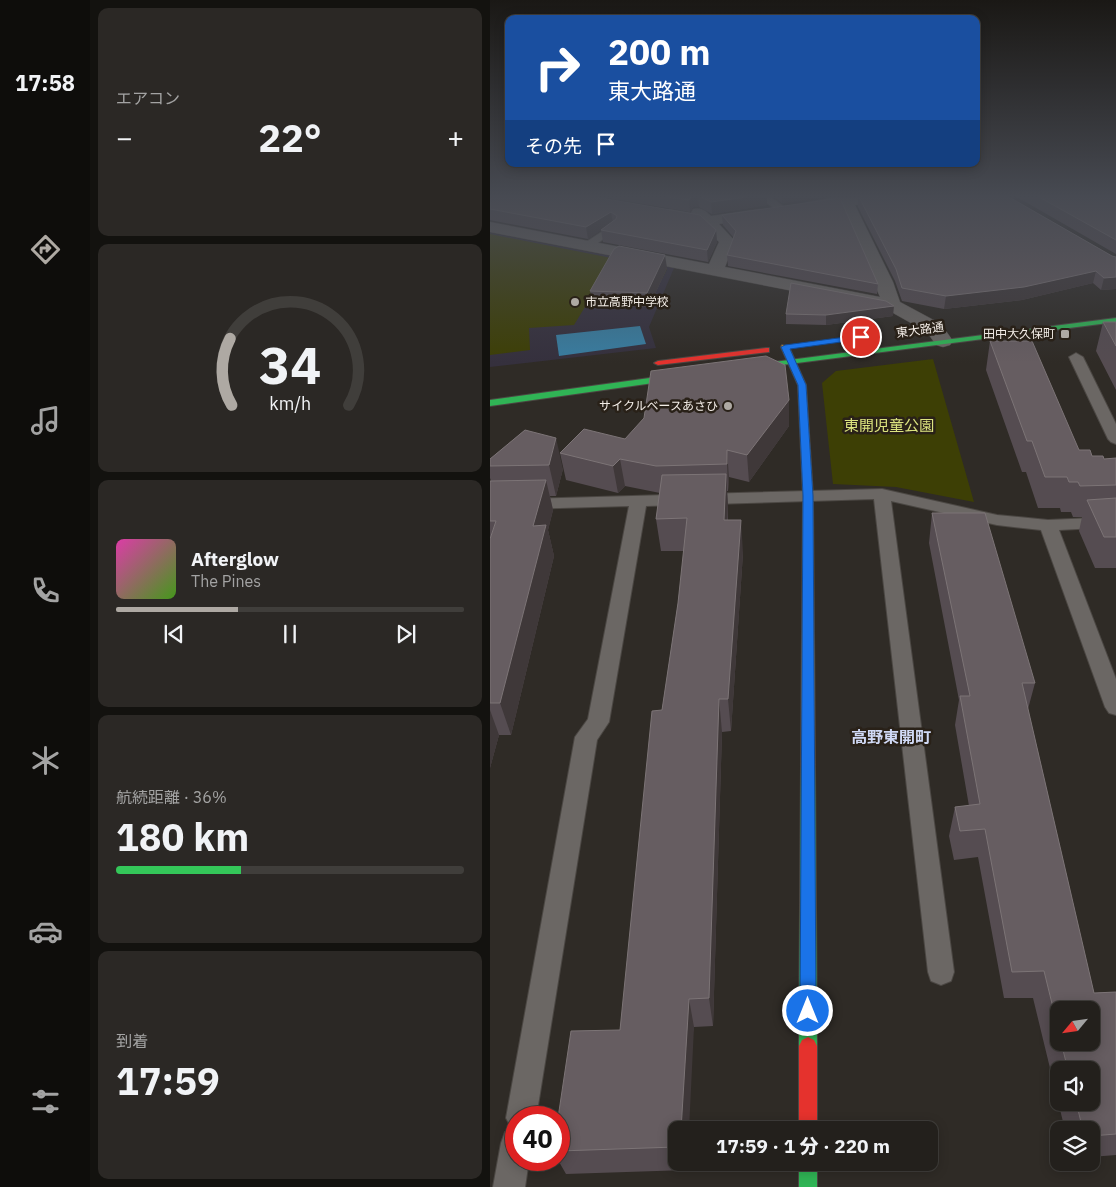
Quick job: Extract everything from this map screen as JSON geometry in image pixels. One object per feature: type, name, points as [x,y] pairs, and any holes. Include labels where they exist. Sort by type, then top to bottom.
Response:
[{"type":"main road","name":"東大路通","points":[[736,369],[792,362],[940,332],[1115,320]]},
{"type":"main road","name":"東大路通","points":[[914,330],[940,332]]},
{"type":"main road","points":[[645,365],[799,345]]},
{"type":"main road","points":[[785,347],[802,385],[808,496],[808,1121]]},
{"type":"main road","points":[[490,403],[697,375]]},
{"type":"main road","points":[[808,1171],[808,1187]]},
{"type":"street","points":[[621,252],[892,305],[940,332]]},
{"type":"street","points":[[715,270],[722,252]]},
{"type":"street","points":[[869,252],[884,282],[892,305]]},
{"type":"lane","points":[[1076,357],[1116,439]]},
{"type":"lane","points":[[882,494],[941,972]]},
{"type":"lane","points":[[490,505],[882,494],[996,520],[1048,525],[1116,522]]},
{"type":"lane","points":[[523,1106],[586,737],[598,722],[638,501]]},
{"type":"lane","points":[[1048,525],[1116,707]]},
{"type":"lane","points":[[509,1187],[512,1171]]},
{"type":"shaded area","name":"市立高野中学校","points":[[490,252],[592,252],[674,268],[649,327],[656,348],[490,367]]},
{"type":"green space","points":[[490,252],[583,252],[667,269],[662,279],[603,277],[574,325],[529,328],[530,350],[490,355]]},
{"type":"green space","name":"東開児童公園","points":[[933,359],[974,502],[896,487],[833,484],[822,383],[836,371]]},
{"type":"water","points":[[640,326],[646,344],[559,356],[556,335]]},
{"type":"building","points":[[612,252],[652,252],[665,255],[647,293],[590,291]]},
{"type":"building","points":[[728,252],[864,252],[878,284],[727,255]]},
{"type":"building","points":[[887,252],[1106,252],[1116,257],[1116,277],[1104,278],[1096,271],[1024,287],[946,296],[902,288],[896,269]]},
{"type":"building","points":[[791,283],[886,301],[894,306],[826,315],[786,314]]},
{"type":"building","points":[[1103,322],[1116,322],[1116,346]]},
{"type":"building","points":[[990,341],[1032,341],[1079,450],[1090,450],[1092,456],[1103,456],[1104,459],[1116,458],[1116,485],[1080,486],[1078,482],[1069,482],[1067,477],[1045,477],[1032,441],[1027,441]]},
{"type":"building","points":[[766,356],[785,365],[789,400],[747,455],[727,450],[727,464],[656,466],[620,459],[613,466],[560,453],[584,429],[625,439],[644,418],[651,371]]},
{"type":"building","points":[[525,430],[556,438],[549,465],[490,466],[490,459]]},
{"type":"building","points":[[726,474],[724,520],[741,520],[728,699],[719,699],[709,998],[689,999],[682,1121],[668,1121],[668,1147],[570,1151],[570,1106],[560,1106],[571,1031],[620,1030],[652,711],[662,710],[678,603],[687,518],[656,519],[662,475]]},
{"type":"building","points":[[546,480],[533,526],[546,525],[500,703],[490,703],[490,539],[496,521],[490,521],[490,481]]},
{"type":"building","points":[[1116,498],[1116,537],[1104,537],[1087,500]]},
{"type":"building","points":[[932,513],[985,513],[1035,683],[1022,683],[1094,993],[1116,992],[1116,1134],[1100,1135],[1100,1121],[1081,1121],[1078,1111],[1100,1111],[1100,1061],[1066,1061],[1063,1051],[1100,1051],[1100,1001],[1051,1001],[1044,971],[1012,972],[985,829],[960,831],[955,807],[980,804],[960,696],[970,696]]},
{"type":"traffic: fast","points":[[743,368],[1116,320]]},
{"type":"traffic: fast","points":[[490,403],[686,376]]},
{"type":"traffic: fast","points":[[808,765],[808,1046]]},
{"type":"traffic: fast","points":[[808,1171],[808,1187]]},
{"type":"traffic: slow","points":[[785,347],[802,385],[808,496],[808,765]]},
{"type":"traffic: jam","points":[[658,363],[766,350]]},
{"type":"traffic: jam","points":[[808,1046],[808,1121]]},
{"type":"place","name":"市立高野中学校","points":[[575,302]]},
{"type":"place","name":"田中大久保町","points":[[1065,334]]},
{"type":"place","name":"サイクルベースあさひ","points":[[728,406]]},
{"type":"district","name":"高野東開町","points":[[891,737]]},
{"type":"route","points":[[808,1011],[808,496],[802,385],[785,347],[861,337]]}]
